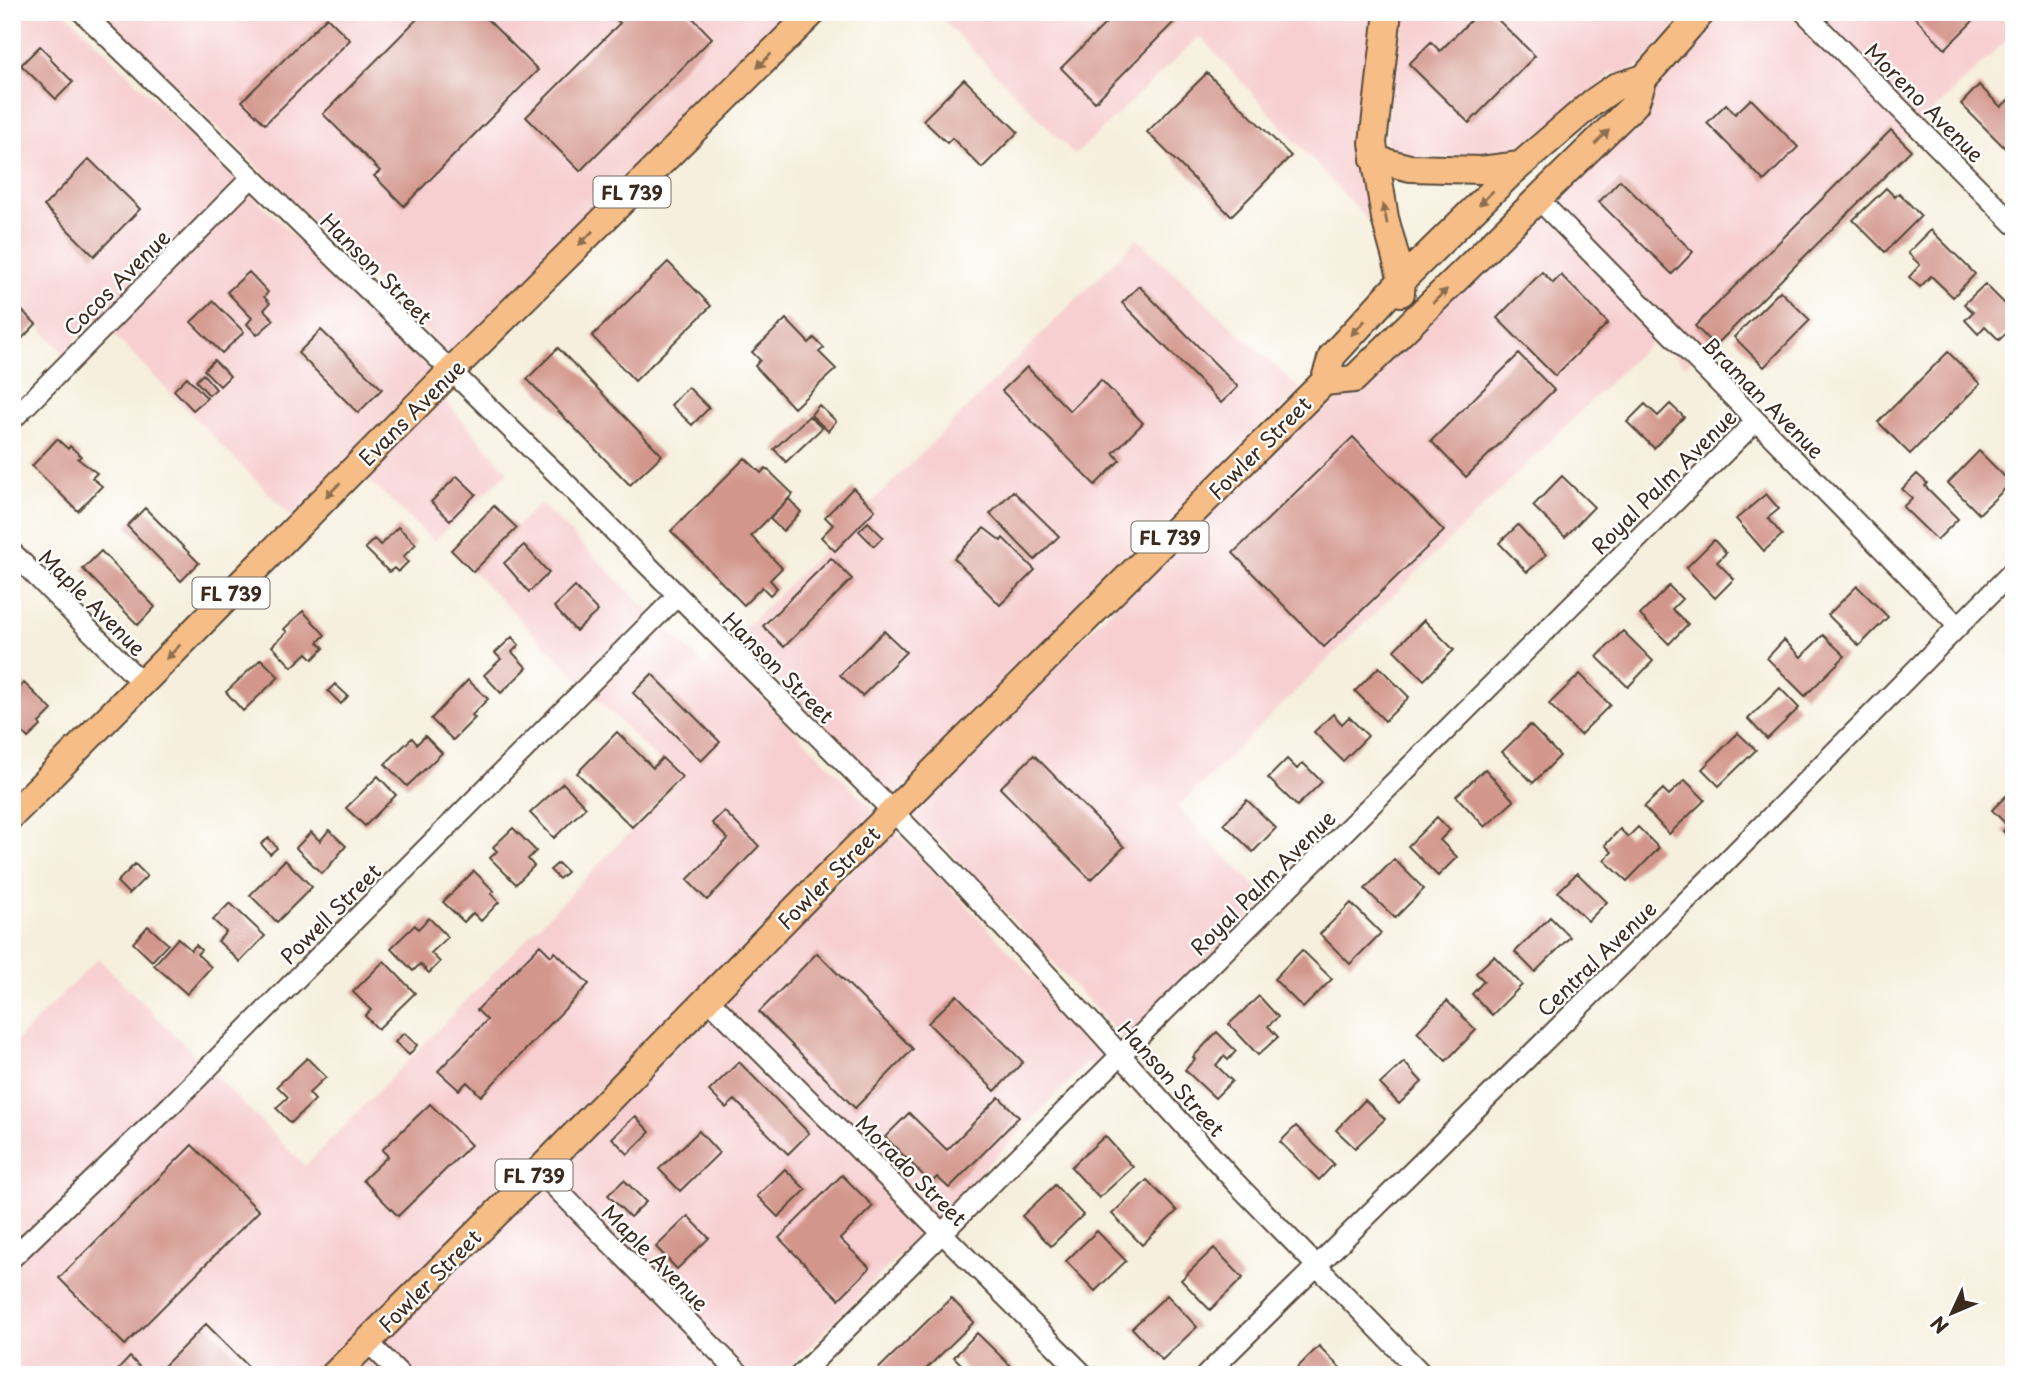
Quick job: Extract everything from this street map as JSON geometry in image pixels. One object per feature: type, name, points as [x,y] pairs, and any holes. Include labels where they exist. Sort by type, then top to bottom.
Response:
[{"type":"main road","name":"Evans Avenue","points":[[12,815],[450,372],[813,12]]},
{"type":"main road","points":[[1388,12],[1374,127],[1374,159],[1385,218],[1402,280],[1391,344]]},
{"type":"main road","name":"Fowler Street","points":[[1324,382],[1354,379],[1539,200],[1635,104],[1644,78],[1702,12]]},
{"type":"main road","name":"Fowler Street","points":[[334,1375],[1324,382],[1332,356],[1402,280],[1520,165],[1592,103],[1615,87],[1644,78]]},
{"type":"main road","points":[[1539,200],[1548,167],[1603,108],[1615,87]]},
{"type":"main road","points":[[1374,159],[1410,168],[1481,170],[1520,165]]},
{"type":"street","name":"Hanson Street","points":[[82,12],[556,474],[941,860],[1234,1181],[1423,1375]]},
{"type":"street","name":"Moreno Avenue","points":[[1804,12],[2012,219]]},
{"type":"street","name":"Cocos Avenue","points":[[12,420],[252,177]]},
{"type":"street","name":"Braman Avenue","points":[[1539,200],[1958,626]]},
{"type":"street","name":"Royal Palm Avenue","points":[[800,1375],[1756,421]]},
{"type":"street","name":"Maple Avenue","points":[[12,552],[142,684]]},
{"type":"street","name":"Central Avenue","points":[[1206,1375],[1718,870],[2014,569]]},
{"type":"street","name":"Powell Street","points":[[12,1258],[171,1105],[676,597]]},
{"type":"street","name":"Morado Street","points":[[707,998],[1084,1375]]},
{"type":"street","name":"Maple Avenue","points":[[539,1171],[741,1375]]},
{"type":"street","points":[[367,1341],[401,1375]]},
{"type":"shaded area","points":[[12,12],[65,12],[434,373],[292,517],[93,314],[65,354],[12,298]]},
{"type":"shaded area","points":[[99,12],[798,12],[451,356]]},
{"type":"shaded area","points":[[935,12],[1376,12],[1363,159],[1360,167],[1364,169],[1376,230],[1200,36],[1075,155]]},
{"type":"shaded area","points":[[1399,12],[1688,12],[1641,66],[1617,75],[1611,72],[1607,79],[1516,155],[1482,158],[1413,157],[1385,150]]},
{"type":"shaded area","points":[[1716,12],[2014,12],[2014,33],[1917,126],[1685,366],[1656,337],[1177,808],[1268,899],[1124,1040],[950,852],[909,812],[1327,394],[1331,395],[1549,205],[1638,117],[1642,118],[1651,104],[1648,101],[1653,87],[1657,86],[1656,80]]},
{"type":"shaded area","points":[[1137,239],[1301,390],[894,797],[735,638]]},
{"type":"shaded area","points":[[441,396],[508,472],[434,541],[363,475]]},
{"type":"shaded area","points":[[540,503],[705,666],[718,654],[877,813],[319,1375],[12,1375],[12,1045],[98,958],[305,1166],[679,782],[472,570]]},
{"type":"shaded area","points":[[892,828],[1107,1057],[1095,1069],[1088,1062],[782,1375],[350,1375]]},
{"type":"building","points":[[424,12],[480,12],[538,70],[404,206],[374,176],[380,171],[323,114]]},
{"type":"building","points":[[620,12],[687,12],[712,38],[580,171],[526,117],[620,23],[615,18]]},
{"type":"building","points":[[1117,12],[1184,12],[1095,102],[1061,68]]},
{"type":"building","points":[[1479,12],[1490,12],[1535,56],[1469,123],[1409,64],[1431,42],[1440,51]]},
{"type":"building","points":[[1910,12],[1972,12],[1977,17],[1945,49]]},
{"type":"building","points":[[327,17],[350,40],[265,124],[242,101]]},
{"type":"building","points":[[40,46],[73,82],[56,99],[21,65]]},
{"type":"building","points":[[1207,73],[1291,156],[1231,216],[1147,132]]},
{"type":"building","points":[[964,79],[1018,132],[982,168],[952,138],[947,143],[923,120]]},
{"type":"building","points":[[1979,85],[2001,107],[2009,99],[2014,103],[2014,143],[2007,150],[1961,104]]},
{"type":"building","points":[[1751,99],[1798,147],[1764,181],[1707,123],[1726,104],[1735,114]]},
{"type":"building","points":[[1891,130],[1911,150],[1715,346],[1695,326]]},
{"type":"building","points":[[89,159],[140,209],[94,256],[44,206]]},
{"type":"building","points":[[1620,180],[1693,252],[1672,274],[1599,202]]},
{"type":"building","points":[[1886,188],[1895,197],[1899,193],[1921,216],[1885,252],[1853,220]]},
{"type":"building","points":[[1931,230],[1975,274],[1953,297],[1931,276],[1920,287],[1909,277],[1920,265],[1908,253]]},
{"type":"building","points":[[668,262],[711,306],[635,381],[592,336]]},
{"type":"building","points":[[249,272],[268,292],[264,297],[270,303],[264,310],[274,320],[257,335],[247,324],[252,318],[227,292]]},
{"type":"building","points":[[1542,272],[1553,283],[1561,275],[1608,323],[1555,376],[1497,318]]},
{"type":"building","points":[[1985,284],[2014,313],[2014,326],[1999,340],[1985,326],[1978,334],[1965,320],[1973,312],[1964,304]]},
{"type":"building","points":[[1139,286],[1238,387],[1221,403],[1122,303]]},
{"type":"building","points":[[1780,291],[1810,320],[1764,367],[1734,337]]},
{"type":"building","points":[[12,301],[36,324],[12,349]]},
{"type":"building","points":[[213,301],[244,332],[222,353],[191,322]]},
{"type":"building","points":[[786,319],[809,343],[814,338],[824,348],[819,352],[836,369],[794,408],[755,366],[760,360],[752,352]]},
{"type":"building","points":[[321,330],[382,389],[358,413],[298,353]]},
{"type":"building","points":[[558,348],[662,455],[630,485],[527,379]]},
{"type":"building","points":[[1948,352],[1980,384],[1910,454],[1878,422]]},
{"type":"building","points":[[1519,354],[1554,390],[1466,477],[1431,441]]},
{"type":"building","points":[[214,360],[230,376],[220,386],[204,370]]},
{"type":"building","points":[[1027,367],[1070,411],[1101,380],[1143,423],[1113,453],[1120,460],[1095,485],[1002,391]]},
{"type":"building","points":[[203,374],[216,389],[209,395],[196,381]]},
{"type":"building","points":[[187,377],[207,398],[193,410],[174,390]]},
{"type":"building","points":[[688,387],[709,408],[692,425],[671,405]]},
{"type":"building","points":[[1645,404],[1658,416],[1670,404],[1684,417],[1654,448],[1627,422]]},
{"type":"building","points":[[819,405],[836,421],[828,431],[811,415]]},
{"type":"building","points":[[809,416],[822,428],[786,462],[774,449]]},
{"type":"building","points":[[1353,437],[1444,531],[1324,647],[1233,553]]},
{"type":"building","points":[[57,439],[81,456],[78,459],[97,473],[92,478],[102,486],[78,511],[32,466]]},
{"type":"building","points":[[1979,451],[2011,483],[1979,514],[1948,483]]},
{"type":"building","points":[[745,458],[761,473],[766,468],[793,494],[751,536],[782,568],[770,580],[777,588],[770,595],[762,587],[744,605],[671,531]]},
{"type":"building","points":[[1917,474],[1927,483],[1925,486],[1958,519],[1937,540],[1903,507],[1912,498],[1902,489]]},
{"type":"building","points":[[457,476],[476,494],[450,520],[431,502]]},
{"type":"building","points":[[1562,476],[1594,507],[1565,537],[1533,506]]},
{"type":"building","points":[[853,488],[875,510],[835,551],[821,537],[833,525],[825,517]]},
{"type":"building","points":[[1013,491],[1059,536],[1035,560],[990,514]]},
{"type":"building","points":[[1766,494],[1779,509],[1768,518],[1782,535],[1764,551],[1736,519]]},
{"type":"building","points":[[789,499],[801,512],[783,531],[770,519]]},
{"type":"building","points":[[494,506],[517,528],[473,572],[451,550]]},
{"type":"building","points":[[145,508],[199,563],[181,581],[127,526]]},
{"type":"building","points":[[868,522],[883,537],[874,546],[859,531]]},
{"type":"building","points":[[1518,525],[1546,555],[1527,572],[1499,543]]},
{"type":"building","points":[[398,527],[416,544],[403,557],[408,562],[398,572],[394,568],[389,572],[365,548],[374,539],[381,545]]},
{"type":"building","points":[[984,528],[1001,541],[1003,538],[1035,570],[1000,605],[954,558]]},
{"type":"building","points":[[1714,540],[1726,553],[1717,562],[1734,579],[1715,598],[1686,568]]},
{"type":"building","points":[[524,545],[549,573],[529,592],[504,563]]},
{"type":"building","points":[[101,551],[155,607],[138,625],[83,569]]},
{"type":"building","points":[[831,558],[852,579],[784,647],[763,626]]},
{"type":"building","points":[[1669,586],[1682,599],[1672,609],[1688,624],[1669,644],[1640,615]]},
{"type":"building","points":[[1857,586],[1888,617],[1859,646],[1828,615]]},
{"type":"building","points":[[575,587],[598,611],[576,631],[554,607]]},
{"type":"building","points":[[303,611],[325,635],[318,642],[324,648],[313,659],[307,653],[292,667],[272,646],[287,632],[284,629]]},
{"type":"building","points":[[1424,620],[1454,650],[1424,680],[1394,650]]},
{"type":"building","points":[[884,631],[906,652],[862,696],[840,675]]},
{"type":"building","points":[[1623,631],[1653,661],[1628,687],[1597,657]]},
{"type":"building","points":[[1823,635],[1845,656],[1805,696],[1767,658],[1784,640],[1801,657]]},
{"type":"building","points":[[512,637],[519,645],[512,652],[527,668],[501,693],[484,675],[501,659],[495,653]]},
{"type":"building","points":[[261,659],[279,677],[243,711],[226,692]]},
{"type":"building","points":[[1379,667],[1409,697],[1385,721],[1355,691]]},
{"type":"building","points":[[652,674],[720,742],[701,761],[633,693]]},
{"type":"building","points":[[1580,674],[1610,705],[1580,735],[1549,704]]},
{"type":"building","points":[[468,680],[488,699],[472,715],[475,718],[453,740],[431,719]]},
{"type":"building","points":[[24,683],[52,710],[28,738],[12,722],[12,688],[16,691]]},
{"type":"building","points":[[335,684],[348,696],[341,704],[328,691]]},
{"type":"building","points":[[1780,688],[1799,708],[1767,739],[1748,719]]},
{"type":"building","points":[[1333,714],[1342,724],[1349,717],[1368,736],[1343,761],[1314,732]]},
{"type":"building","points":[[1530,725],[1560,756],[1533,783],[1502,752]]},
{"type":"building","points":[[617,732],[653,768],[662,758],[682,777],[632,827],[577,773]]},
{"type":"building","points":[[1738,733],[1756,750],[1719,786],[1702,769]]},
{"type":"building","points":[[425,736],[442,753],[407,786],[385,764],[412,738],[417,744]]},
{"type":"building","points":[[1034,755],[1124,847],[1091,880],[1000,788]]},
{"type":"building","points":[[1287,759],[1297,769],[1303,763],[1322,782],[1297,806],[1268,778]]},
{"type":"building","points":[[1485,769],[1514,801],[1485,827],[1456,796]]},
{"type":"building","points":[[378,776],[396,795],[365,826],[346,808]]},
{"type":"building","points":[[1685,780],[1705,800],[1669,834],[1644,807],[1663,789],[1669,795]]},
{"type":"building","points":[[563,783],[586,807],[554,838],[530,813]]},
{"type":"building","points":[[2014,788],[2014,842],[2003,831],[2008,826],[1992,810]]},
{"type":"building","points":[[1247,800],[1276,828],[1253,852],[1224,824]]},
{"type":"building","points":[[724,811],[759,846],[707,900],[687,880],[728,839],[712,823]]},
{"type":"building","points":[[1437,817],[1450,830],[1440,840],[1457,857],[1438,876],[1408,846]]},
{"type":"building","points":[[1638,827],[1659,848],[1627,881],[1604,860],[1612,852],[1605,845],[1620,829],[1628,837]]},
{"type":"building","points":[[513,828],[536,851],[528,859],[534,866],[516,884],[490,858],[497,851],[493,847]]},
{"type":"building","points":[[329,830],[346,846],[321,873],[296,848],[311,832],[320,841]]},
{"type":"building","points":[[269,838],[277,848],[270,854],[261,844]]},
{"type":"building","points":[[1394,859],[1424,889],[1395,918],[1365,889]]},
{"type":"building","points":[[285,860],[312,887],[277,922],[250,895]]},
{"type":"building","points":[[558,863],[567,872],[559,879],[550,870]]},
{"type":"building","points":[[135,864],[147,876],[129,894],[117,882]]},
{"type":"building","points":[[474,871],[494,891],[491,894],[499,902],[481,921],[473,913],[464,922],[443,902]]},
{"type":"building","points":[[1577,873],[1607,902],[1588,921],[1558,892]]},
{"type":"building","points":[[230,903],[265,936],[240,962],[218,941],[226,932],[213,920]]},
{"type":"building","points":[[1351,903],[1381,933],[1350,964],[1320,934]]},
{"type":"building","points":[[1550,917],[1570,937],[1535,972],[1515,952]]},
{"type":"building","points":[[429,918],[448,937],[431,953],[440,962],[429,973],[420,964],[413,971],[391,948],[415,925],[418,929]]},
{"type":"building","points":[[148,926],[168,944],[152,961],[133,943]]},
{"type":"building","points":[[178,938],[191,950],[196,945],[201,950],[197,954],[211,967],[187,994],[154,965]]},
{"type":"building","points":[[540,945],[551,956],[555,952],[589,984],[481,1096],[467,1082],[459,1090],[438,1071],[487,1020],[477,1010]]},
{"type":"building","points":[[1302,950],[1332,979],[1303,1008],[1274,979]]},
{"type":"building","points":[[817,953],[913,1049],[855,1108],[759,1012]]},
{"type":"building","points":[[1494,956],[1522,985],[1492,1015],[1472,994],[1484,981],[1476,973]]},
{"type":"building","points":[[384,961],[415,993],[378,1029],[365,1016],[371,1010],[353,992]]},
{"type":"building","points":[[957,995],[1023,1062],[995,1091],[928,1023]]},
{"type":"building","points":[[1259,996],[1278,1017],[1268,1026],[1278,1037],[1258,1055],[1229,1024]]},
{"type":"building","points":[[1447,1001],[1476,1030],[1446,1061],[1417,1032]]},
{"type":"building","points":[[1217,1032],[1236,1051],[1228,1060],[1224,1056],[1216,1065],[1232,1081],[1215,1098],[1185,1070],[1195,1059],[1193,1057]]},
{"type":"building","points":[[404,1033],[417,1045],[409,1055],[395,1042]]},
{"type":"building","points":[[307,1058],[326,1077],[309,1093],[315,1100],[291,1123],[276,1108],[288,1097],[277,1086]]},
{"type":"building","points":[[739,1062],[809,1133],[788,1154],[735,1100],[726,1108],[709,1091]]},
{"type":"building","points":[[1404,1062],[1422,1082],[1399,1104],[1380,1084]]},
{"type":"building","points":[[999,1097],[1019,1117],[949,1188],[937,1177],[931,1183],[885,1137],[909,1113],[947,1150]]},
{"type":"building","points":[[1365,1100],[1385,1119],[1355,1148],[1336,1130]]},
{"type":"building","points":[[430,1104],[471,1145],[398,1216],[363,1180],[388,1156],[382,1150]]},
{"type":"building","points":[[635,1116],[650,1132],[628,1154],[612,1138]]},
{"type":"building","points":[[1296,1126],[1334,1164],[1319,1180],[1280,1142]]},
{"type":"building","points":[[699,1131],[719,1153],[680,1191],[659,1169]]},
{"type":"building","points":[[1105,1136],[1133,1167],[1099,1198],[1071,1167]]},
{"type":"building","points":[[192,1145],[259,1211],[125,1345],[59,1278]]},
{"type":"building","points":[[785,1169],[806,1190],[778,1217],[757,1196]]},
{"type":"building","points":[[842,1175],[873,1206],[840,1239],[870,1268],[839,1299],[779,1238]]},
{"type":"building","points":[[624,1180],[646,1202],[630,1217],[608,1195]]},
{"type":"building","points":[[1147,1180],[1177,1211],[1142,1245],[1112,1214]]},
{"type":"building","points":[[1055,1185],[1083,1215],[1051,1246],[1022,1216]]},
{"type":"building","points":[[688,1216],[709,1238],[677,1269],[656,1247]]},
{"type":"building","points":[[1097,1231],[1126,1261],[1095,1291],[1066,1261]]},
{"type":"building","points":[[1214,1248],[1243,1278],[1210,1310],[1181,1280]]},
{"type":"building","points":[[1167,1295],[1197,1327],[1162,1360],[1132,1328]]},
{"type":"building","points":[[951,1298],[974,1322],[920,1375],[872,1375]]},
{"type":"building","points":[[206,1324],[248,1366],[240,1375],[155,1375]]},
{"type":"building","points":[[977,1333],[1020,1375],[972,1375],[954,1357]]},
{"type":"building","points":[[1319,1346],[1347,1375],[1304,1375],[1297,1368]]},
{"type":"building","points":[[130,1357],[147,1375],[113,1375]]}]
